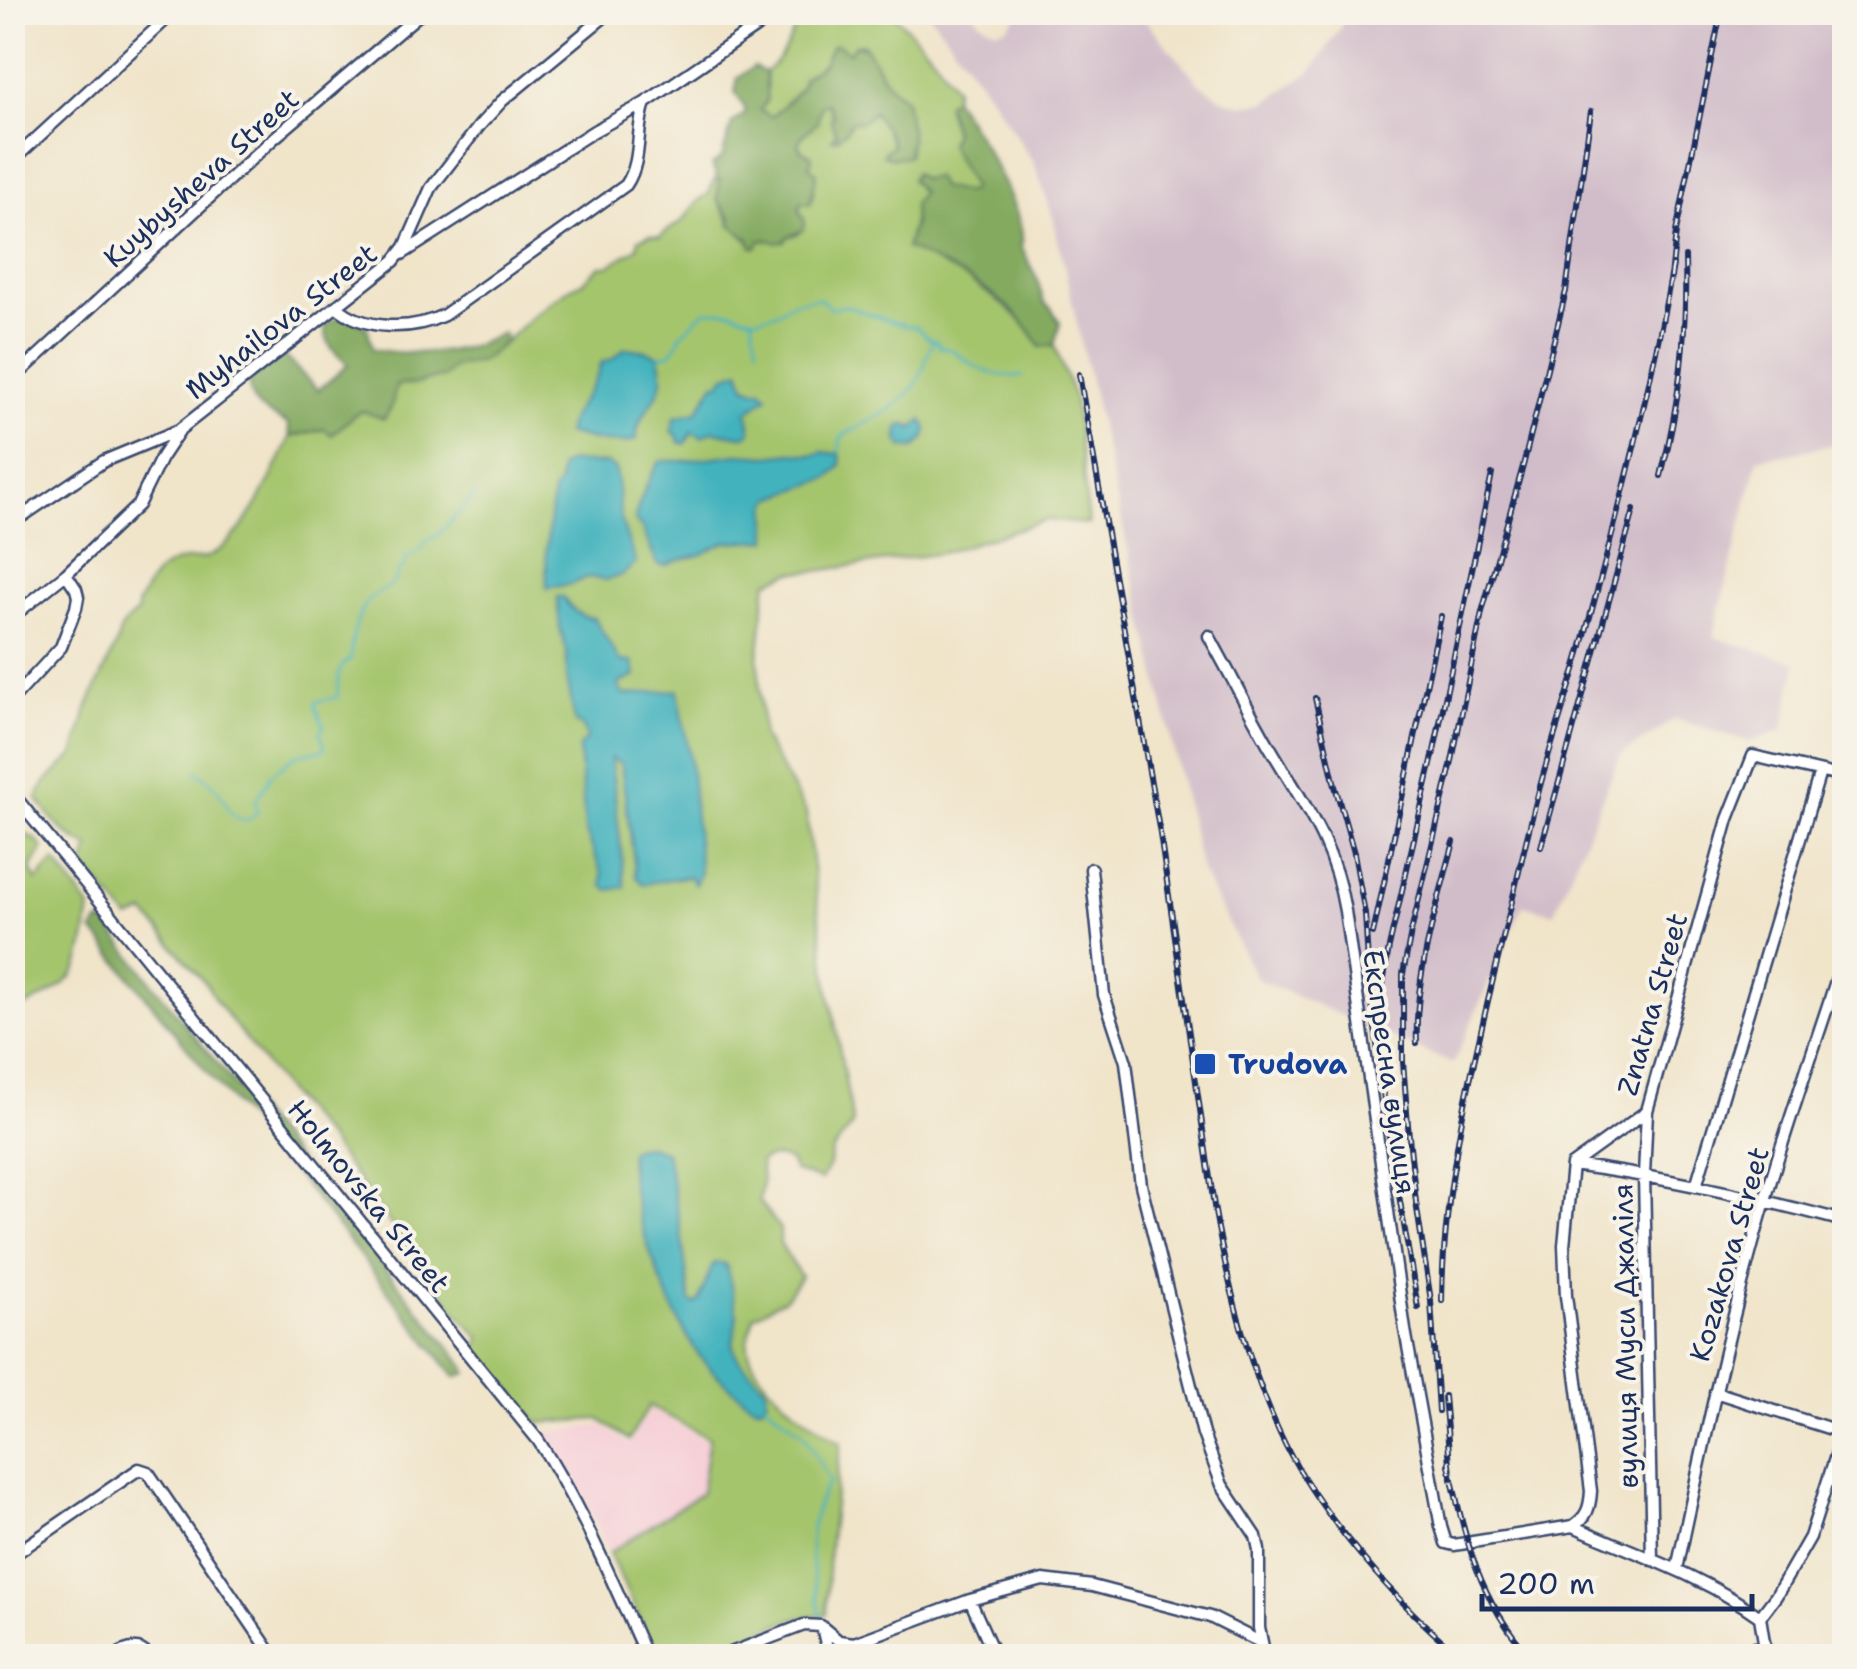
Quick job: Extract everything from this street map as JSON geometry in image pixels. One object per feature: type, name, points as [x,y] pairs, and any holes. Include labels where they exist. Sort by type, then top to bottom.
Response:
[{"type":"street","points":[[12,161],[174,12]]},
{"type":"street","name":"Kuybysheva Street","points":[[12,380],[274,139],[422,12]]},
{"type":"street","name":"Myhailova Street","points":[[12,523],[104,461],[179,430],[401,254],[430,188],[480,125],[502,101],[610,12]]},
{"type":"street","points":[[401,254],[645,103],[778,12]]},
{"type":"street","points":[[336,306],[346,314],[379,326],[423,323],[444,315],[626,185],[634,169],[645,103]]},
{"type":"street","points":[[12,616],[66,574],[138,505],[179,430]]},
{"type":"street","points":[[12,700],[60,646],[78,597],[66,574]]},
{"type":"street","name":"Експресна вулиця","points":[[1209,636],[1316,822],[1337,871],[1404,1330],[1446,1542],[1454,1545],[1573,1526]]},
{"type":"street","name":"Znatna Street","points":[[1572,1165],[1647,1111],[1728,819],[1753,756],[1820,772]]},
{"type":"street","points":[[1696,1186],[1820,772],[1844,777]]},
{"type":"street","name":"Holmovska Street","points":[[12,793],[538,1440],[585,1522],[646,1656]]},
{"type":"street","points":[[1091,869],[1104,995],[1126,1062],[1141,1184],[1179,1345],[1214,1468],[1256,1536],[1264,1656]]},
{"type":"street","name":"Kozakova Street","points":[[1676,1569],[1715,1392],[1765,1200],[1844,956]]},
{"type":"street","name":"вулиця Муси Джаліля","points":[[1647,1111],[1644,1175],[1652,1560]]},
{"type":"street","points":[[1573,1526],[1590,1508],[1591,1492],[1566,1296],[1564,1245],[1572,1165],[1644,1175],[1844,1221]]},
{"type":"street","points":[[1715,1392],[1844,1432],[1810,1537],[1760,1617]]},
{"type":"street","points":[[12,1556],[138,1468],[148,1472],[273,1656]]},
{"type":"street","points":[[1573,1526],[1676,1569],[1740,1602],[1760,1617],[1765,1648]]},
{"type":"street","points":[[723,1656],[804,1625],[822,1626],[839,1641],[854,1643],[970,1600],[1043,1580],[1092,1586],[1210,1617],[1262,1643]]},
{"type":"street","points":[[970,1600],[995,1656]]},
{"type":"street","points":[[822,1626],[829,1656]]},
{"type":"street","points":[[115,1656],[129,1648],[148,1656]]},
{"type":"street","points":[[1728,1656],[1744,1648],[1765,1648],[1786,1656]]},
{"type":"shaded area","points":[[929,13],[973,13],[996,30],[1007,27],[1020,13],[1139,13],[1199,83],[1224,100],[1242,105],[1266,102],[1312,71],[1346,13],[1844,13],[1844,443],[1758,459],[1713,637],[1797,662],[1783,730],[1750,742],[1675,719],[1620,756],[1554,913],[1523,905],[1453,1064],[1257,979],[1201,871],[1053,217],[1034,163]]},
{"type":"shaded area","points":[[651,1410],[709,1442],[700,1493],[609,1552],[579,1488],[544,1433],[602,1425],[629,1445]]},
{"type":"green space","points":[[803,13],[893,13],[935,58],[955,88],[953,98],[946,103],[973,187],[969,192],[948,190],[915,174],[921,192],[909,236],[1013,313],[1040,347],[1054,345],[1074,397],[1089,524],[1046,520],[942,553],[792,572],[767,582],[758,659],[763,737],[806,812],[827,979],[853,1124],[832,1151],[821,1180],[794,1171],[791,1162],[783,1158],[771,1157],[760,1162],[759,1201],[780,1229],[780,1243],[801,1277],[786,1297],[754,1316],[748,1343],[752,1361],[772,1388],[841,1443],[826,1615],[793,1619],[679,1656],[657,1656],[609,1553],[701,1493],[709,1438],[649,1406],[629,1440],[599,1419],[538,1423],[476,1347],[481,1339],[207,985],[145,913],[129,919],[83,865],[90,847],[59,827],[37,798],[46,782],[74,755],[88,706],[120,631],[138,612],[137,605],[150,582],[175,563],[208,557],[235,535],[257,504],[290,437],[324,429],[333,434],[355,414],[376,414],[402,383],[413,385],[443,377],[452,367],[489,356],[535,314],[600,266],[608,266],[637,248],[639,239],[660,237],[680,222],[709,194],[717,178],[717,199],[750,241],[798,234],[805,222],[799,210],[801,203],[812,199],[814,186],[809,166],[811,155],[799,143],[817,123],[821,105],[827,102],[836,133],[832,139],[851,122],[873,111],[890,139],[892,158],[905,99],[886,81],[864,44],[855,45],[849,52],[830,53],[772,117],[760,110],[767,87],[765,72],[783,52]]},
{"type":"green space","points":[[832,45],[849,52],[855,45],[865,47],[886,81],[905,99],[911,135],[908,156],[883,155],[893,146],[873,112],[862,122],[851,122],[847,130],[832,139],[836,133],[833,115],[827,103],[821,105],[817,123],[798,143],[803,152],[811,155],[809,166],[817,173],[810,204],[801,203],[799,210],[805,222],[803,230],[785,241],[760,241],[752,247],[749,239],[730,224],[732,219],[717,199],[720,180],[712,165],[722,158],[732,123],[745,114],[735,92],[738,77],[754,67],[765,72],[767,100],[760,110],[772,117],[800,89],[804,77],[823,64]]},
{"type":"green space","points":[[953,98],[1009,194],[1022,233],[1021,246],[1044,303],[1060,323],[1054,345],[1040,347],[1015,313],[999,299],[906,248],[914,223],[913,205],[921,192],[911,180],[914,173],[922,179],[935,177],[941,188],[969,192],[972,187],[949,144],[954,132],[946,103]]},
{"type":"green space","points":[[337,318],[349,318],[367,327],[373,349],[384,351],[448,351],[476,345],[503,333],[506,339],[483,360],[456,367],[444,377],[396,386],[392,406],[384,419],[363,411],[332,435],[324,429],[290,437],[288,424],[255,403],[249,381],[282,354],[318,390],[348,365],[327,338],[325,325]]},
{"type":"green space","points":[[12,828],[35,839],[43,848],[31,869],[37,881],[55,861],[90,908],[75,972],[55,991],[13,1012]]},
{"type":"green space","points":[[99,922],[106,923],[467,1373],[456,1377],[444,1363],[307,1188],[93,931]]},
{"type":"water","points":[[625,348],[659,356],[662,368],[660,389],[639,424],[637,439],[612,443],[566,433],[601,363]]},
{"type":"water","points":[[740,370],[746,386],[761,389],[768,396],[748,411],[751,432],[741,436],[713,431],[702,437],[692,432],[685,444],[679,442],[672,431],[675,417],[697,412],[715,383]]},
{"type":"water","points":[[922,420],[927,428],[925,438],[915,448],[902,447],[899,428],[902,425],[912,429]]},
{"type":"water","points":[[840,454],[841,466],[829,478],[772,498],[768,506],[768,540],[726,542],[700,555],[665,566],[657,564],[635,520],[660,461]]},
{"type":"water","points":[[569,462],[608,464],[616,470],[621,521],[636,563],[622,575],[606,580],[588,577],[547,588],[546,550],[553,491],[559,484],[560,467]]},
{"type":"water","points":[[557,597],[563,597],[579,614],[594,618],[620,661],[633,662],[636,676],[618,684],[623,695],[678,690],[690,760],[700,874],[695,884],[690,876],[643,884],[636,877],[621,764],[611,758],[625,887],[609,890],[603,886],[602,873],[585,830],[579,747],[587,738],[583,727],[575,723]]},
{"type":"water","points":[[649,1146],[666,1152],[690,1301],[699,1301],[712,1266],[723,1263],[737,1314],[735,1353],[766,1388],[767,1398],[762,1406],[745,1400],[702,1359],[663,1285],[641,1225],[630,1171],[630,1150]]},
{"type":"waterway","points":[[659,356],[670,354],[682,333],[705,311],[732,311],[757,318],[776,313],[793,302],[819,298],[830,308],[846,306],[916,327],[938,342],[939,347],[953,351],[986,372],[1023,376]]},
{"type":"waterway","points":[[752,319],[758,347]]},
{"type":"waterway","points":[[839,452],[845,434],[885,412],[912,390],[933,342]]},
{"type":"waterway","points":[[196,771],[215,786],[230,812],[246,821],[258,812],[255,802],[272,774],[296,755],[323,750],[320,733],[324,726],[316,702],[337,697],[341,670],[351,659],[353,635],[366,603],[392,584],[398,570],[405,567],[406,558],[438,535],[476,494]]},
{"type":"waterway","points":[[762,1401],[803,1433],[830,1481],[820,1498],[811,1532],[821,1620]]},
{"type":"railway","points":[[1671,278],[1676,232],[1721,12]]},
{"type":"railway","points":[[1438,1411],[1431,1301],[1409,1137],[1403,1062],[1403,974],[1482,612],[1566,291],[1591,111]]},
{"type":"railway","points":[[1661,476],[1681,368],[1685,257]]},
{"type":"railway","points":[[1442,1301],[1448,1210],[1471,1075],[1534,809],[1621,501],[1673,265]]},
{"type":"railway","points":[[1079,374],[1160,834],[1214,1206],[1241,1329],[1273,1418],[1320,1502],[1387,1586],[1460,1656]]},
{"type":"railway","points":[[1380,1003],[1492,474]]},
{"type":"railway","points":[[1541,847],[1634,510]]},
{"type":"railway","points":[[1373,934],[1441,616]]},
{"type":"railway","points":[[1315,698],[1354,853],[1365,914],[1387,1124],[1418,1308]]},
{"type":"railway","points":[[1417,1043],[1423,967],[1454,842]]},
{"type":"railway","points":[[1444,1396],[1451,1475]]},
{"type":"railway","points":[[1449,1465],[1476,1567],[1498,1613],[1530,1656]]},
{"type":"place","name":"Trudova","points":[[1205,1064]]}]
